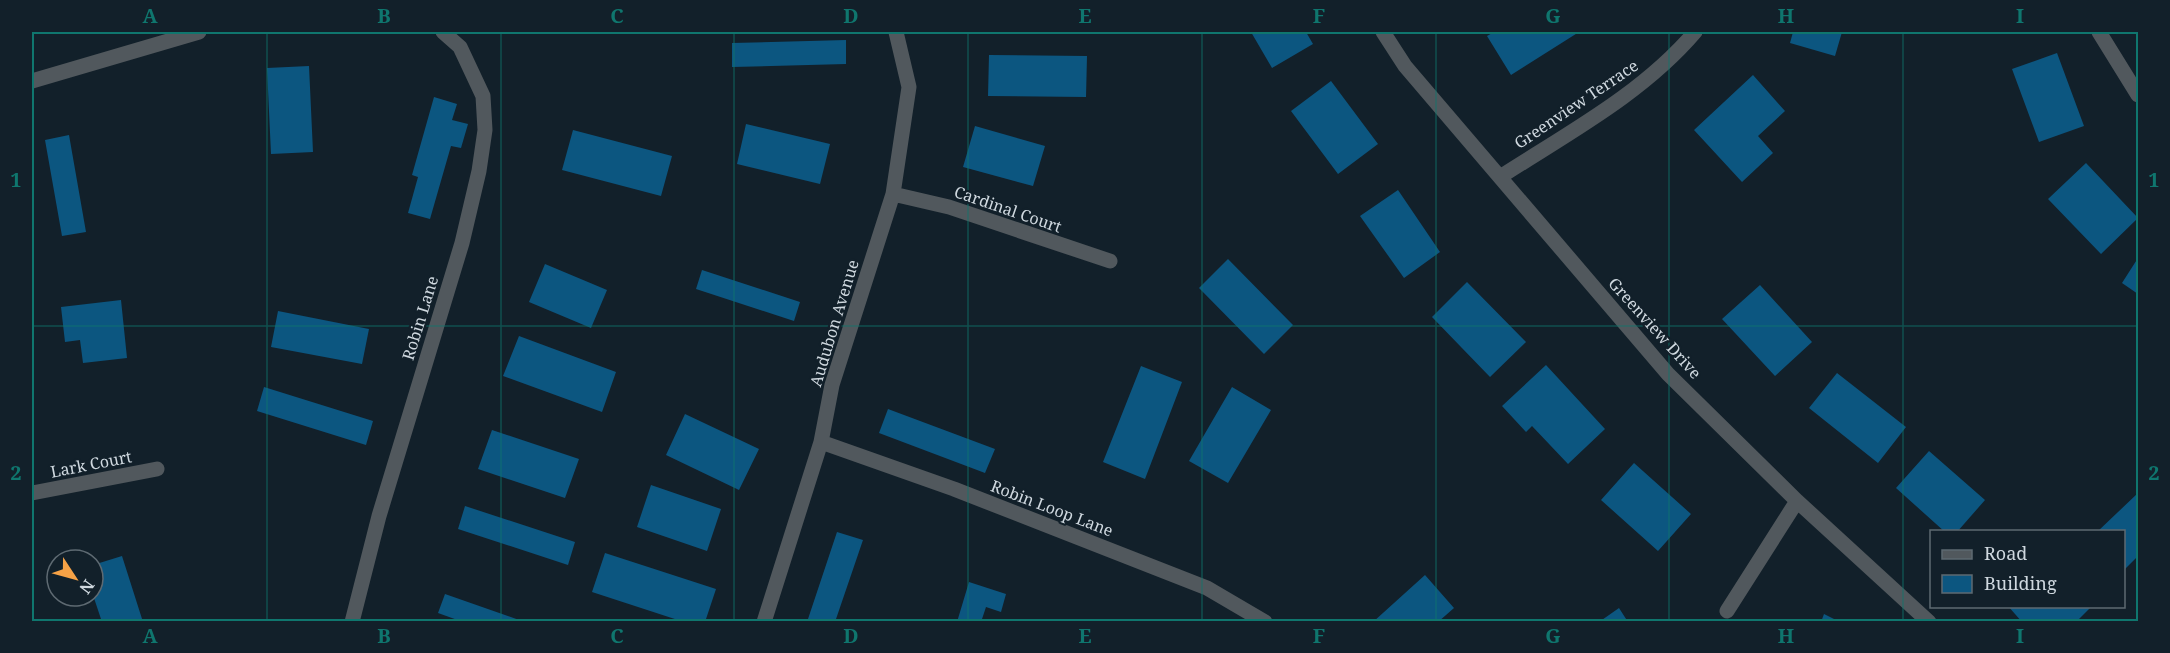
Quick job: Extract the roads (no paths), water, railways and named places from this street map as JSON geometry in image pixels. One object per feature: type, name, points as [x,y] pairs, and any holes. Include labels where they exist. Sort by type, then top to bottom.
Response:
[{"type":"street","points":[[32,81],[199,32]]},
{"type":"street","name":"Robin Lane","points":[[352,621],[379,516],[462,243],[485,130],[483,96],[460,47],[443,32]]},
{"type":"street","name":"Audubon Avenue","points":[[764,621],[820,442],[832,385],[893,194],[909,87],[896,32]]},
{"type":"street","name":"Greenview Drive","points":[[1383,32],[1405,66],[1668,374],[1797,501],[1929,621]]},
{"type":"street","name":"Greenview Terrace","points":[[1500,177],[1642,84],[1675,55],[1695,32]]},
{"type":"street","points":[[2099,32],[2139,95]]},
{"type":"street","name":"Cardinal Court","points":[[893,194],[949,207],[1110,261]]},
{"type":"street","name":"Robin Loop Lane","points":[[820,442],[954,489],[1207,588],[1265,621]]},
{"type":"street","name":"Lark Court","points":[[32,493],[157,469]]},
{"type":"street","points":[[1726,611],[1797,501]]}]
